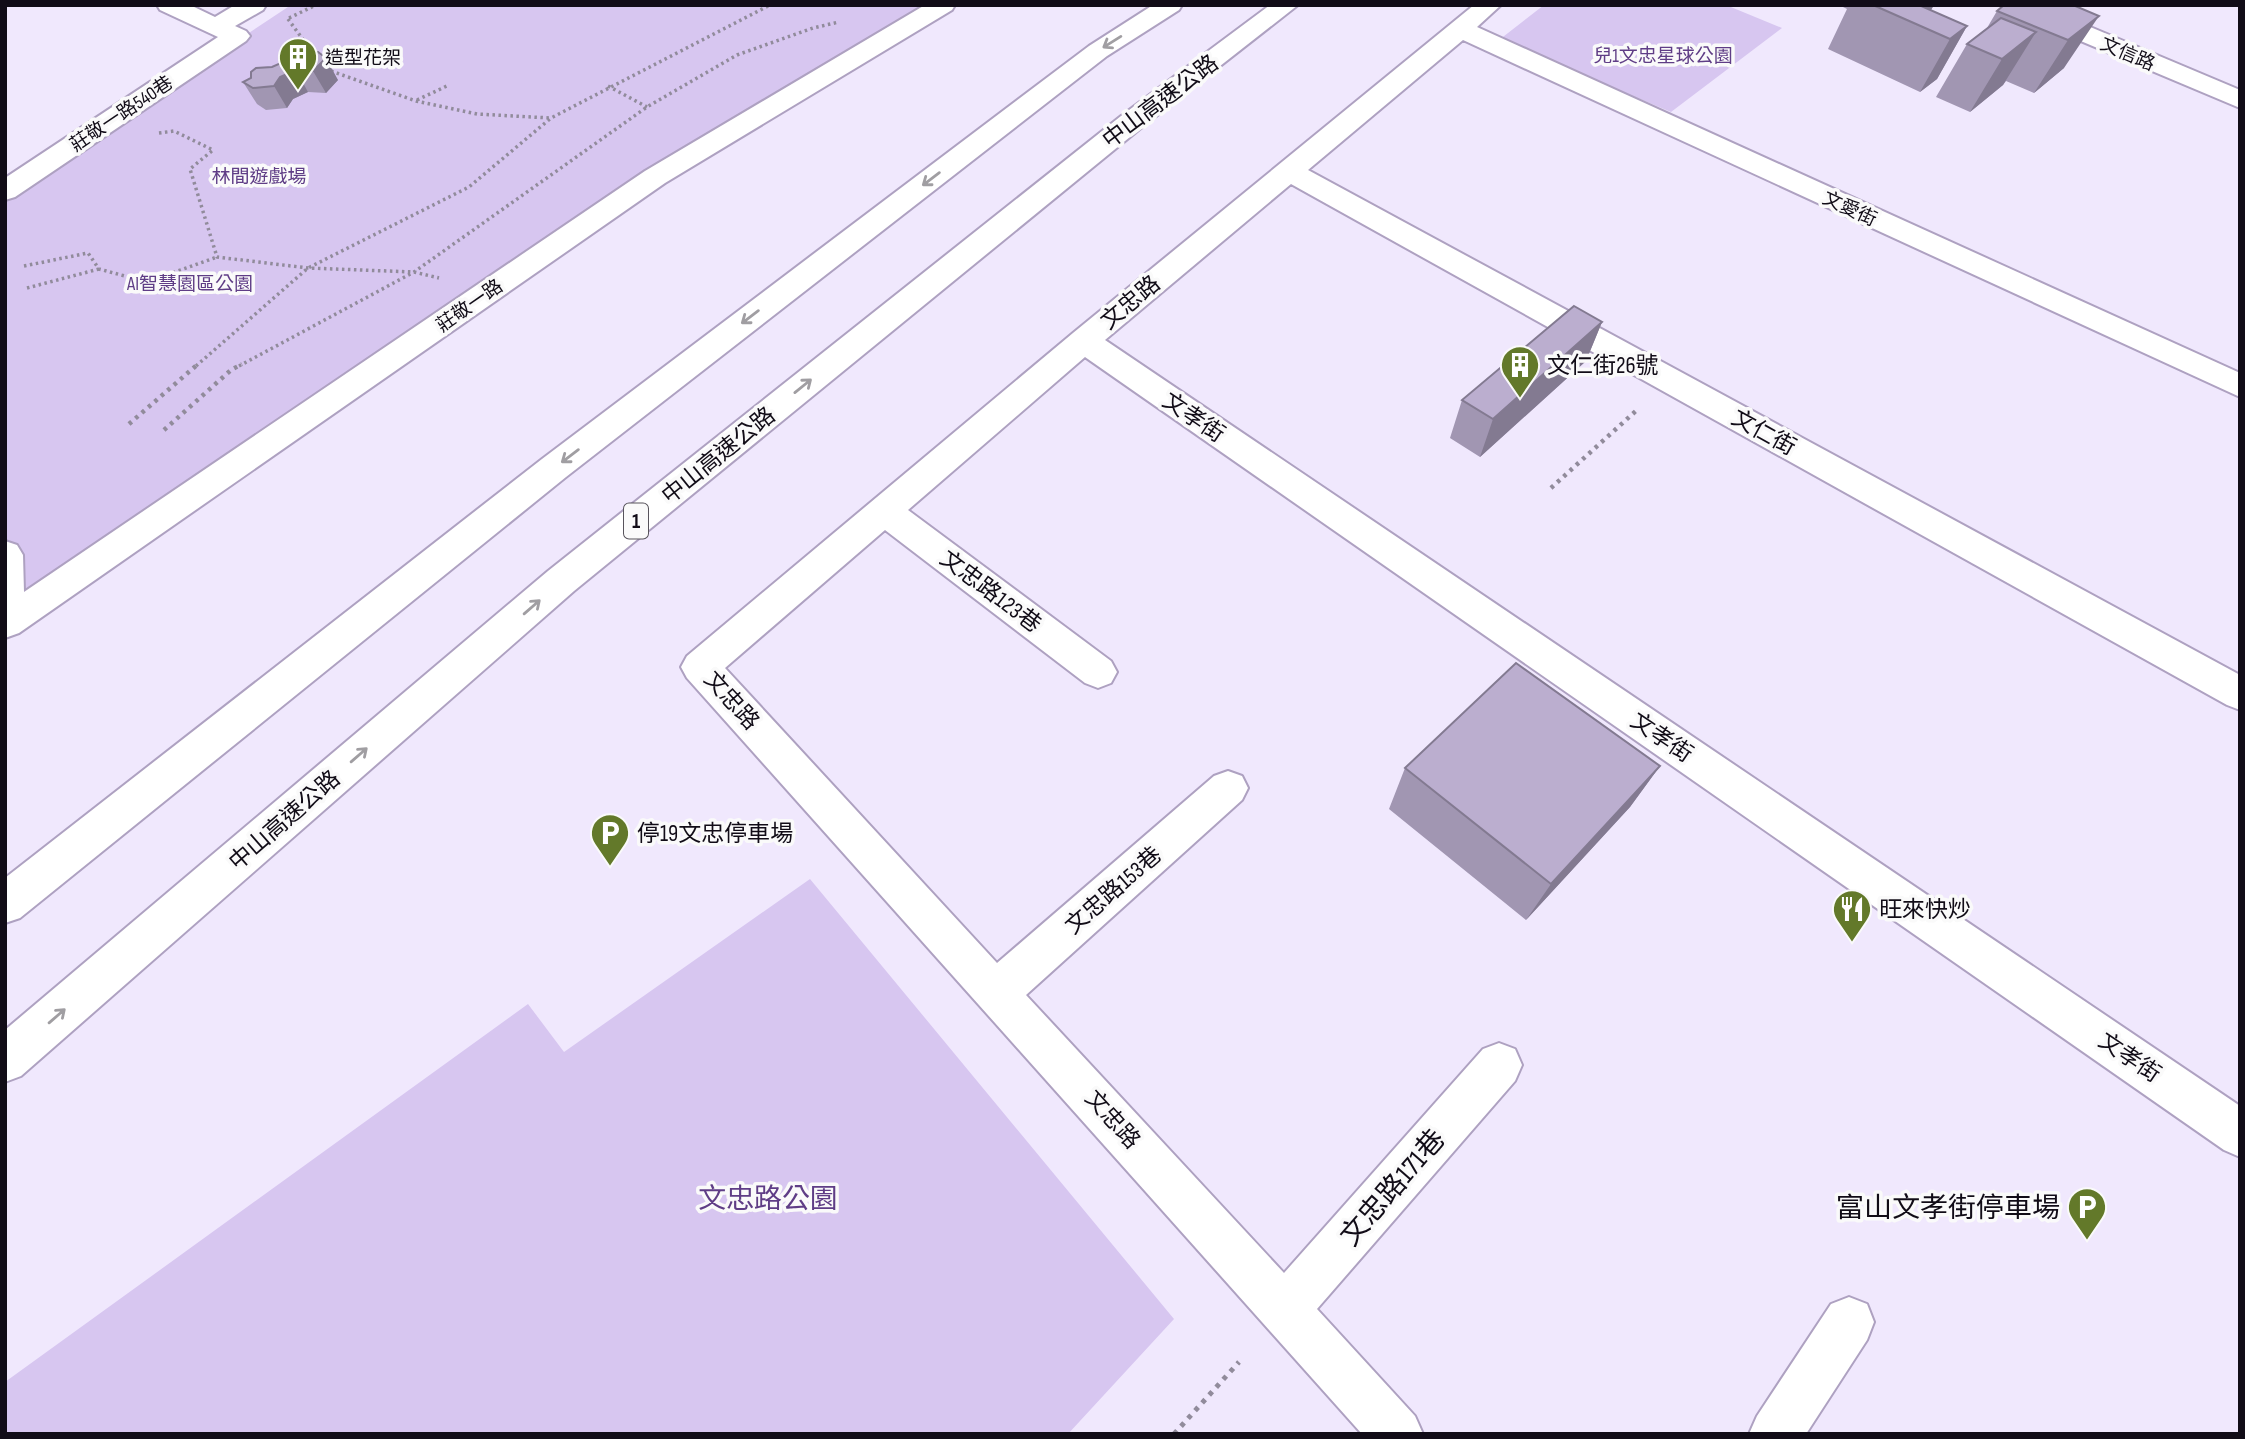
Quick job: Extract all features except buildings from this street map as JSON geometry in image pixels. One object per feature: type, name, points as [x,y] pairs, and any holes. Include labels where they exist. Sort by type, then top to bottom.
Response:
[{"type":"main road","points":[[169,5],[227,31]]},
{"type":"main road","name":"莊敬一路540巷","points":[[5,191],[227,31],[254,5]]},
{"type":"main road","name":"莊敬一路","points":[[6,623],[655,177],[943,5]]},
{"type":"main road","points":[[5,905],[586,443],[1087,59],[1170,5]]},
{"type":"main road","name":"中山高速公路","points":[[5,1060],[561,581],[1120,131],[1286,5]]},
{"type":"main road","name":"文忠路","points":[[1397,1434],[700,667],[1084,341],[1489,5]]},
{"type":"main road","name":"文信路","points":[[2017,5],[2240,100]]},
{"type":"main road","name":"文愛街","points":[[1460,29],[2240,386]]},
{"type":"main road","name":"文仁街","points":[[1289,171],[2240,694]]},
{"type":"main road","name":"文孝街","points":[[1084,341],[2240,1134]]},
{"type":"main road","name":"文忠路123巷","points":[[884,511],[1098,672]]},
{"type":"main road","points":[[5,555],[6,623]]},
{"type":"main road","name":"文忠路153巷","points":[[997,992],[1228,788]]},
{"type":"main road","name":"文忠路171巷","points":[[1285,1309],[1499,1065]]},
{"type":"main road","points":[[1775,1434],[1849,1322]]},
{"type":"path","points":[[129,424],[308,268],[469,187],[551,118],[607,86],[770,5]]},
{"type":"path","points":[[288,19],[318,61]]},
{"type":"path","points":[[164,430],[231,370],[414,272],[648,107],[737,55],[813,28],[849,20]]},
{"type":"path","points":[[324,68],[416,101],[477,114],[551,118]]},
{"type":"path","points":[[416,101],[449,85]]},
{"type":"path","points":[[607,86],[648,107]]},
{"type":"path","points":[[156,134],[174,131],[214,150],[190,169],[217,257]]},
{"type":"path","points":[[24,267],[88,253],[99,269]]},
{"type":"path","points":[[27,288],[99,269],[147,282],[217,257],[308,268],[414,272],[443,279]]},
{"type":"path","points":[[1551,488],[1670,380]]},
{"type":"path","points":[[1174,1434],[1239,1362]]},
{"type":"green space","name":"AI智慧園區公園","points":[[291,5],[943,5],[655,177],[6,623],[5,195]]},
{"type":"green space","name":"兒1文忠星球公園","points":[[1544,5],[1726,5],[1782,28],[1671,112],[1499,40]]},
{"type":"green space","name":"文忠路公園","points":[[810,879],[1174,1319],[1068,1434],[5,1434],[5,1382],[528,1004],[564,1052]]},
{"type":"place","name":"造型花架","points":[[298,91]]},
{"type":"place","name":"文仁街26號","points":[[1520,399]]},
{"type":"place","name":"停19文忠停車場","points":[[610,867]]},
{"type":"place","name":"旺來快炒","points":[[1852,943]]},
{"type":"place","name":"富山文孝街停車場","points":[[2087,1241]]},
{"type":"park label","name":"林間遊戲場","points":[[259,176]]}]
